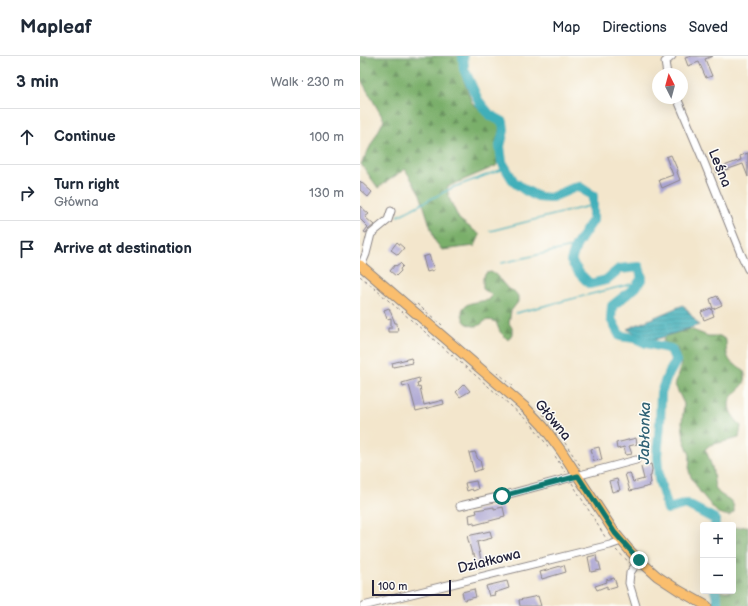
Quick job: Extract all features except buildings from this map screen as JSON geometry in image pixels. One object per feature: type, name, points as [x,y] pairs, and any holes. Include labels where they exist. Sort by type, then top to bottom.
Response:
[{"type":"main road","name":"Główna","points":[[360,269],[526,408],[543,426],[553,439],[574,477],[637,564],[707,606]]},
{"type":"street","points":[[666,68],[665,62],[672,56]]},
{"type":"street","name":"Leśna","points":[[680,104],[748,269]]},
{"type":"street","points":[[360,269],[366,254],[371,234],[388,220],[391,211]]},
{"type":"street","points":[[460,506],[636,460]]},
{"type":"street","name":"Działkowa","points":[[363,606],[621,541]]},
{"type":"street","points":[[636,606],[629,583],[630,573],[637,564]]},
{"type":"path","points":[[360,269],[533,426],[550,448]]},
{"type":"path","points":[[554,454],[574,477],[610,544],[637,564]]},
{"type":"green space","points":[[360,56],[459,56],[462,75],[472,103],[495,120],[500,126],[496,146],[499,158],[496,166],[447,187],[449,198],[459,219],[480,235],[475,246],[442,250],[435,241],[420,194],[405,169],[378,188],[361,164],[384,120],[360,78]]},
{"type":"green space","points":[[491,272],[496,275],[508,289],[514,291],[518,296],[518,302],[511,311],[509,323],[512,328],[512,334],[508,340],[500,332],[496,322],[488,320],[480,325],[473,326],[465,322],[462,315],[462,310],[468,304],[489,300],[492,295],[483,289],[483,278],[486,273]]},
{"type":"green space","points":[[690,329],[708,336],[720,336],[726,340],[726,350],[730,361],[741,368],[745,375],[743,385],[730,399],[729,404],[732,414],[741,426],[739,438],[710,445],[705,449],[712,467],[716,489],[721,495],[732,503],[734,507],[734,512],[729,516],[718,513],[714,509],[700,492],[689,471],[690,455],[684,440],[682,422],[684,404],[675,385],[681,364],[677,348],[663,341],[665,336]]},
{"type":"green space","points":[[748,526],[748,606],[725,606],[722,604],[720,594],[736,594],[736,528]]},
{"type":"water","points":[[683,305],[699,325],[651,341],[627,329]]},
{"type":"waterway","name":"Jabłonka","points":[[463,56],[464,69],[478,100],[490,115],[503,122],[504,130],[500,146],[502,162],[514,182],[538,197],[550,198],[578,186],[593,196],[593,220],[576,246],[571,261],[580,274],[590,284],[606,280],[619,269],[639,267],[642,278],[636,287],[612,306],[611,319],[620,336],[635,338],[646,343],[671,349],[676,361],[661,392],[657,456],[659,479],[668,509],[686,504],[715,519],[715,522]]},
{"type":"waterway","points":[[398,216],[454,187],[506,168]]},
{"type":"waterway","points":[[490,231],[593,205]]},
{"type":"waterway","points":[[502,263],[576,246]]},
{"type":"waterway","points":[[516,313],[639,282]]},
{"type":"waterway","name":"Jabłonka","points":[[716,594],[717,606]]},
{"type":"route","points":[[502,496],[578,476],[615,533],[639,560]]}]
